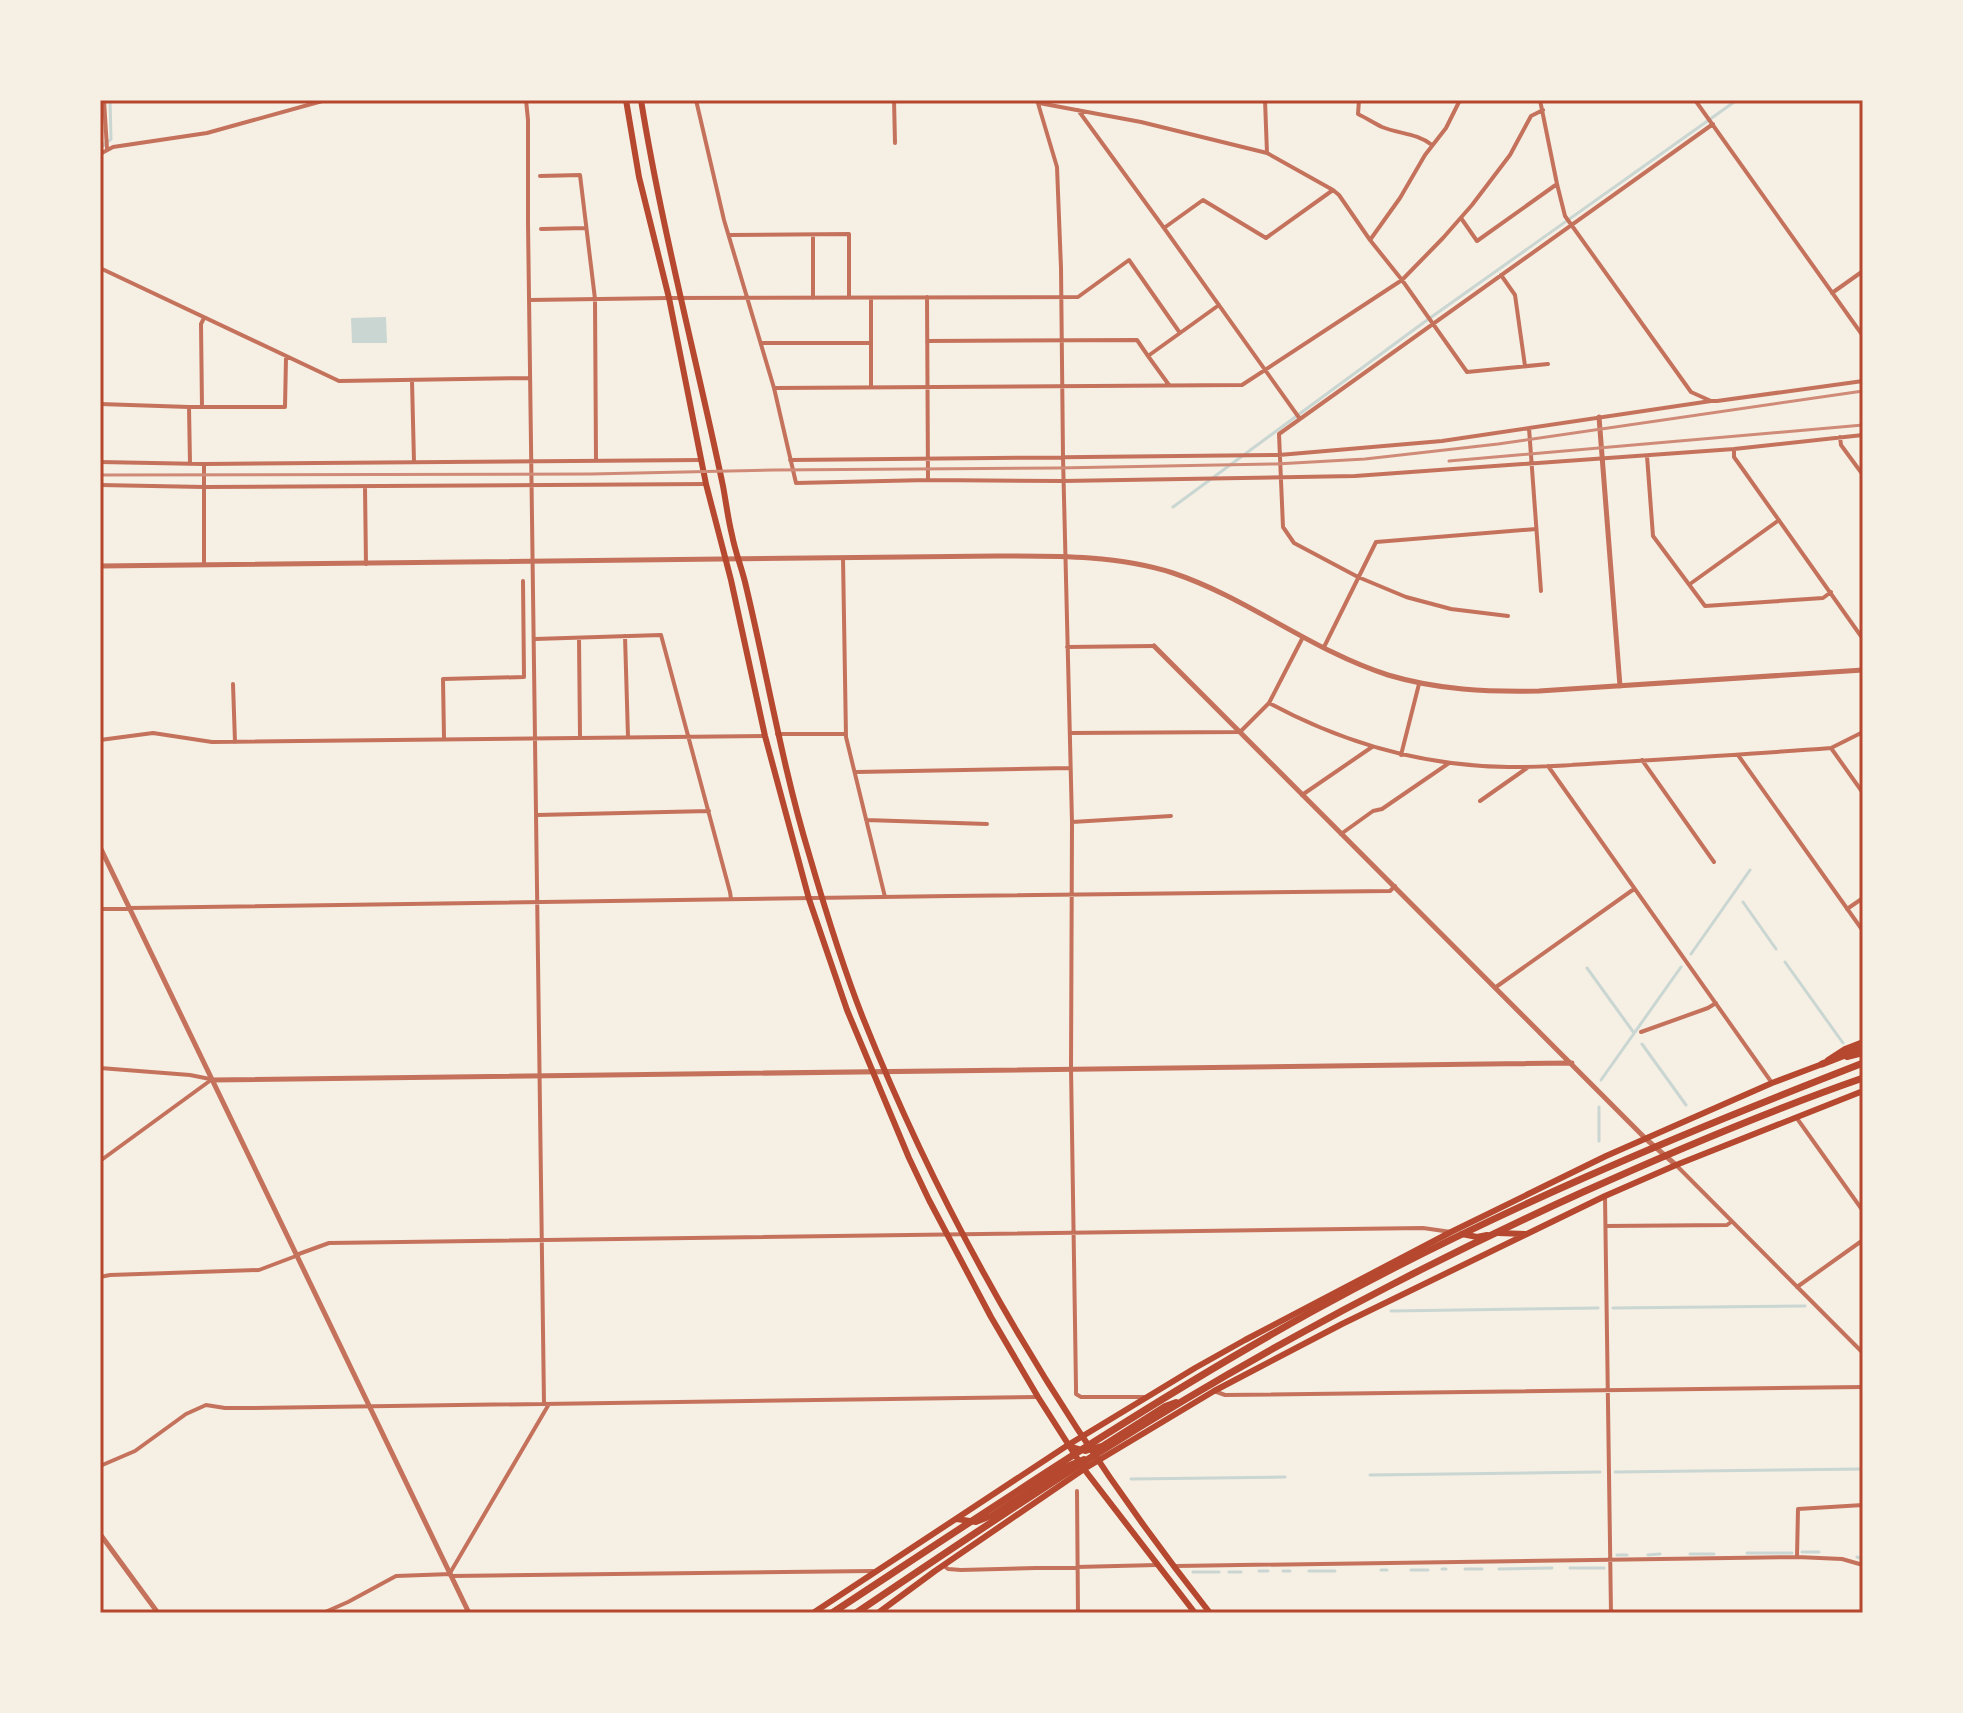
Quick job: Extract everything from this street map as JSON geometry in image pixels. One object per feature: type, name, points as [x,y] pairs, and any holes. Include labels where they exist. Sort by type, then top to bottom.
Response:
[{"type":"highway","points":[[1822,1064],[1861,1048]]},
{"type":"highway","points":[[832,1613],[1170,1393],[1315,1310],[1408,1261],[1573,1182],[1698,1128],[1863,1063]]},
{"type":"highway","points":[[856,1613],[1098,1453],[1311,1327],[1464,1248],[1560,1203],[1703,1140],[1863,1080]]},
{"type":"main road","points":[[626,100],[639,177],[669,298],[706,484],[777,786],[809,899],[847,1010],[909,1158],[991,1317],[1084,1469],[1195,1613]]},
{"type":"main road","points":[[641,100],[680,298],[777,734],[805,840],[862,1014],[937,1186],[1031,1359],[1090,1449],[1210,1613]]},
{"type":"main road","points":[[813,1613],[1068,1445],[1195,1368],[1451,1232],[1646,1139],[1822,1064]]},
{"type":"main road","points":[[878,1613],[1084,1469],[1214,1391],[1342,1324],[1605,1196],[1863,1091]]},
{"type":"main road","points":[[1451,1232],[1477,1237],[1500,1233],[1527,1234]]},
{"type":"main road","points":[[1068,1445],[1085,1451],[1102,1446],[1165,1406],[1214,1391]]},
{"type":"main road","points":[[957,1519],[976,1522],[991,1516],[1065,1467],[1083,1459],[1098,1460]]},
{"type":"street","points":[[104,100],[107,149]]},
{"type":"street","points":[[100,154],[107,149],[207,133],[326,100]]},
{"type":"street","points":[[451,1574],[546,1404],[541,1241],[536,677],[526,100]]},
{"type":"street","points":[[696,100],[729,235],[774,388],[796,483],[1221,480],[1409,473],[1734,449],[1863,435]]},
{"type":"street","points":[[894,100],[895,143]]},
{"type":"street","points":[[1265,100],[1267,153]]},
{"type":"street","points":[[1359,100],[1358,114],[1384,128],[1413,135],[1432,145]]},
{"type":"street","points":[[1370,240],[1446,128],[1460,100]]},
{"type":"street","points":[[1540,100],[1565,216],[1691,392],[1711,401]]},
{"type":"street","points":[[1695,100],[1863,336]]},
{"type":"street","points":[[1147,1397],[1081,1397],[1076,1394],[1071,1068],[1072,822],[1057,167],[1037,102],[1141,122],[1267,153],[1339,195],[1467,372],[1548,364]]},
{"type":"street","points":[[1078,110],[1300,419]]},
{"type":"street","points":[[774,388],[1242,385],[1402,280],[1461,218],[1510,155],[1531,116],[1543,110]]},
{"type":"street","points":[[1508,616],[1484,614],[1406,597],[1358,577],[1294,543],[1283,527],[1279,434],[1713,124]]},
{"type":"street","points":[[540,176],[580,175],[595,299],[596,461]]},
{"type":"street","points":[[1461,218],[1477,241],[1557,184]]},
{"type":"street","points":[[1164,228],[1203,200],[1266,238],[1333,190]]},
{"type":"street","points":[[541,229],[586,228]]},
{"type":"street","points":[[729,235],[849,234],[849,297]]},
{"type":"street","points":[[813,235],[813,298]]},
{"type":"street","points":[[529,300],[1078,297],[1129,260],[1180,333]]},
{"type":"street","points":[[100,268],[339,381],[530,378]]},
{"type":"street","points":[[1832,293],[1863,271]]},
{"type":"street","points":[[1501,275],[1515,295],[1525,366]]},
{"type":"street","points":[[927,297],[928,480]]},
{"type":"street","points":[[871,298],[871,387]]},
{"type":"street","points":[[1148,356],[1219,305]]},
{"type":"street","points":[[202,407],[201,324],[204,318]]},
{"type":"street","points":[[927,341],[1137,340],[1169,385]]},
{"type":"street","points":[[761,343],[870,343]]},
{"type":"street","points":[[100,404],[285,407],[286,357]]},
{"type":"street","points":[[412,381],[414,462]]},
{"type":"street","points":[[790,460],[1279,455],[1442,441],[1863,381]]},
{"type":"street","points":[[189,407],[190,464]]},
{"type":"street","points":[[1599,417],[1620,686]]},
{"type":"street","points":[[1529,428],[1541,591]]},
{"type":"street","points":[[1840,437],[1841,445],[1863,475]]},
{"type":"street","points":[[1734,449],[1734,457],[1863,639]]},
{"type":"street","points":[[1647,456],[1653,536],[1705,606],[1823,598],[1831,592]]},
{"type":"street","points":[[100,462],[531,463],[702,460]]},
{"type":"street","points":[[204,464],[204,565]]},
{"type":"street","points":[[100,485],[365,487],[706,484]]},
{"type":"street","points":[[365,487],[366,564]]},
{"type":"street","points":[[1689,585],[1779,520]]},
{"type":"street","points":[[1324,647],[1376,542],[1536,529]]},
{"type":"street","points":[[100,566],[1066,556],[1107,560],[1172,573],[1218,592],[1324,647],[1386,674],[1452,689],[1493,692],[1863,670]]},
{"type":"street","points":[[843,558],[846,734],[885,897]]},
{"type":"street","points":[[523,581],[524,677]]},
{"type":"street","points":[[535,639],[661,635],[731,899]]},
{"type":"street","points":[[625,636],[628,737]]},
{"type":"street","points":[[1070,733],[1240,732],[1269,703],[1304,637]]},
{"type":"street","points":[[579,638],[580,737]]},
{"type":"street","points":[[1067,647],[1154,646],[1863,1353]]},
{"type":"street","points":[[444,740],[443,679],[536,677]]},
{"type":"street","points":[[1401,755],[1420,683]]},
{"type":"street","points":[[233,684],[235,742]]},
{"type":"street","points":[[1269,703],[1310,724],[1372,747],[1401,755],[1492,767],[1831,748],[1863,732]]},
{"type":"street","points":[[100,740],[153,733],[212,742],[765,736]]},
{"type":"street","points":[[777,734],[846,734]]},
{"type":"street","points":[[1302,795],[1372,747]]},
{"type":"street","points":[[1831,748],[1863,793]]},
{"type":"street","points":[[1738,755],[1863,931]]},
{"type":"street","points":[[1642,760],[1714,862]]},
{"type":"street","points":[[1341,834],[1449,763]]},
{"type":"street","points":[[1548,766],[1772,1083]]},
{"type":"street","points":[[1480,801],[1529,767]]},
{"type":"street","points":[[856,772],[1070,768]]},
{"type":"street","points":[[537,815],[709,811]]},
{"type":"street","points":[[1072,822],[1171,816]]},
{"type":"street","points":[[866,820],[987,824]]},
{"type":"street","points":[[100,847],[469,1613]]},
{"type":"street","points":[[100,909],[1390,891],[1395,886]]},
{"type":"street","points":[[1496,987],[1635,889]]},
{"type":"street","points":[[1847,909],[1863,898]]},
{"type":"street","points":[[1641,1032],[1716,1003]]},
{"type":"street","points":[[100,1068],[190,1075],[212,1080],[1572,1063]]},
{"type":"street","points":[[100,1161],[212,1080]]},
{"type":"street","points":[[1796,1117],[1863,1211]]},
{"type":"street","points":[[1605,1196],[1611,1613]]},
{"type":"street","points":[[1606,1226],[1727,1225],[1731,1222]]},
{"type":"street","points":[[100,1277],[259,1270],[329,1243],[1423,1228],[1451,1232]]},
{"type":"street","points":[[1797,1287],[1863,1240]]},
{"type":"street","points":[[1195,1368],[1214,1391],[1225,1395],[1863,1387]]},
{"type":"street","points":[[100,1466],[135,1451],[186,1414],[206,1405],[225,1408],[1038,1397]]},
{"type":"street","points":[[1077,1491],[1078,1613]]},
{"type":"street","points":[[1797,1557],[1798,1509],[1863,1505]]},
{"type":"street","points":[[100,1534],[158,1613]]},
{"type":"street","points":[[918,1545],[935,1571]]},
{"type":"street","points":[[1173,1566],[1797,1557],[1842,1559],[1863,1565]]},
{"type":"street","points":[[944,1566],[961,1570],[1157,1565]]},
{"type":"street","points":[[323,1613],[396,1576],[880,1571]]},
{"type":"shaded area","points":[[386,317],[387,343],[352,343],[351,318]]},
{"type":"waterway","points":[[100,148],[111,139],[110,100]]},
{"type":"waterway","points":[[1173,507],[1423,323],[1737,100]]},
{"type":"waterway","points":[[1691,954],[1750,870]]},
{"type":"waterway","points":[[1743,902],[1776,949]]},
{"type":"waterway","points":[[1785,962],[1843,1043]]},
{"type":"waterway","points":[[1601,1080],[1681,967]]},
{"type":"waterway","points":[[1587,968],[1634,1033]]},
{"type":"waterway","points":[[1642,1044],[1686,1105]]},
{"type":"waterway","points":[[1599,1107],[1599,1141]]},
{"type":"waterway","points":[[1613,1308],[1805,1306]]},
{"type":"waterway","points":[[1391,1311],[1598,1308]]},
{"type":"waterway","points":[[1615,1472],[1863,1469]]},
{"type":"waterway","points":[[1370,1475],[1600,1472]]},
{"type":"waterway","points":[[1131,1479],[1285,1477]]},
{"type":"waterway","points":[[1802,1552],[1819,1552]]},
{"type":"waterway","points":[[1747,1553],[1792,1553]]},
{"type":"waterway","points":[[1648,1555],[1660,1554]]},
{"type":"waterway","points":[[1690,1554],[1714,1554]]},
{"type":"waterway","points":[[1617,1555],[1627,1555]]},
{"type":"waterway","points":[[1857,1557],[1863,1559]]},
{"type":"waterway","points":[[1499,1569],[1552,1568]]},
{"type":"waterway","points":[[1570,1568],[1604,1568]]},
{"type":"waterway","points":[[1465,1569],[1482,1569]]},
{"type":"waterway","points":[[1381,1570],[1387,1570]]},
{"type":"waterway","points":[[1411,1570],[1428,1570]]},
{"type":"waterway","points":[[1259,1571],[1268,1571]]},
{"type":"waterway","points":[[1283,1571],[1290,1571]]},
{"type":"waterway","points":[[1309,1571],[1335,1571]]},
{"type":"waterway","points":[[1193,1572],[1219,1572]]},
{"type":"waterway","points":[[1229,1572],[1241,1572]]},
{"type":"railway","points":[[100,475],[591,474],[1276,464],[1365,459],[1498,444],[1863,391]]},
{"type":"railway","points":[[1449,461],[1863,425]]}]
